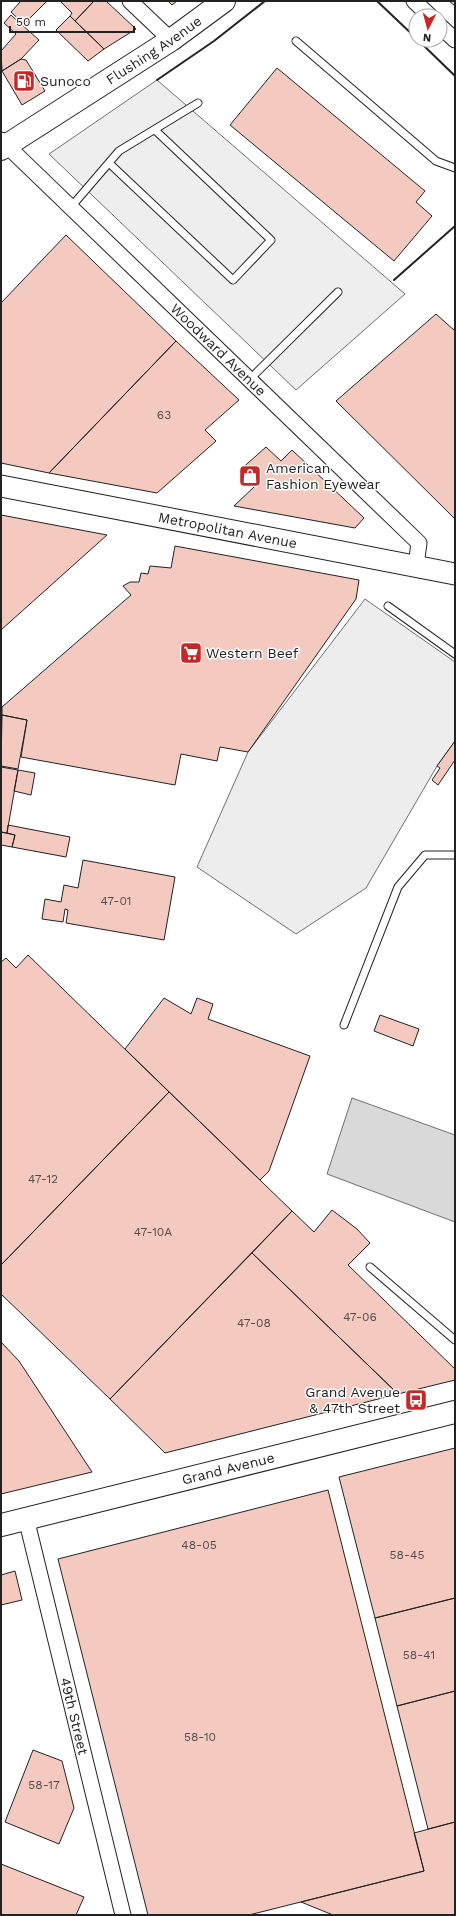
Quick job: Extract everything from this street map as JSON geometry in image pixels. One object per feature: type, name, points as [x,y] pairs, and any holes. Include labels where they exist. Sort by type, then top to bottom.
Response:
[{"type":"main road","name":"Flushing Avenue","points":[[3,145],[171,40],[224,1]]},
{"type":"main road","name":"Metropolitan Avenue","points":[[1,486],[455,574]]},
{"type":"main road","name":"Grand Avenue","points":[[1,1525],[455,1412]]},
{"type":"street","points":[[130,1],[171,40]]},
{"type":"street","points":[[414,1],[421,8]]},
{"type":"street","name":"Woodward Avenue","points":[[3,145],[71,207],[419,543],[416,566]]},
{"type":"street","name":"49th Street","points":[[26,1518],[123,1915]]},
{"type":"lane","points":[[296,41],[436,161],[455,168]]},
{"type":"lane","points":[[71,207],[119,151],[198,103]]},
{"type":"lane","points":[[109,163],[233,280],[271,240],[155,130]]},
{"type":"lane","points":[[250,379],[338,292]]},
{"type":"lane","points":[[388,606],[455,654]]},
{"type":"lane","points":[[344,1025],[398,887],[425,855],[455,855]]},
{"type":"lane","points":[[370,1267],[455,1340]]},
{"type":"shaded area","points":[[157,80],[405,294],[296,390],[49,154]]},
{"type":"shaded area","points":[[365,599],[455,662],[455,741],[437,766],[366,888],[296,934],[197,867],[248,752]]},
{"type":"shaded area","points":[[352,1098],[455,1135],[455,1222],[327,1174]]},
{"type":"building","points":[[21,1],[47,1],[24,24],[11,12]]},
{"type":"building","points":[[94,1],[75,21],[70,16],[72,13],[61,2]]},
{"type":"building","points":[[94,1],[106,1],[136,29],[104,49],[75,21]]},
{"type":"building","points":[[168,1],[177,1],[172,5]]},
{"type":"building","points":[[449,1],[455,1],[455,6]]},
{"type":"building","points":[[11,15],[39,40],[21,59],[2,71],[1,51],[16,34],[4,23]]},
{"type":"building","points":[[70,16],[104,49],[88,61],[56,30]]},
{"type":"building","name":"Sunoco","points":[[21,59],[26,60],[45,91],[22,105],[2,71]]},
{"type":"building","points":[[277,68],[425,191],[416,202],[432,216],[394,261],[230,125]]},
{"type":"building","points":[[66,235],[176,341],[49,473],[1,463],[1,303]]},
{"type":"building","points":[[436,314],[455,331],[455,519],[336,401]]},
{"type":"building","points":[[176,341],[239,400],[205,430],[216,441],[157,493],[49,473]]},
{"type":"building","points":[[266,447],[281,461],[292,450],[364,518],[355,528],[234,506],[255,486],[239,471]]},
{"type":"building","points":[[1,515],[107,535],[1,630]]},
{"type":"building","name":"Western Beef","points":[[175,546],[359,580],[356,599],[248,752],[220,747],[217,761],[181,754],[175,785],[21,757],[27,720],[2,715],[2,707],[131,595],[123,586],[130,582],[139,582],[141,573],[148,574],[150,566],[171,568]]},
{"type":"building","points":[[2,715],[27,720],[18,769],[1,766]]},
{"type":"building","points":[[455,741],[455,760],[438,785],[432,780],[440,768],[437,766]]},
{"type":"building","points":[[1,767],[18,770],[7,833],[1,832]]},
{"type":"building","points":[[18,770],[35,773],[31,795],[14,791]]},
{"type":"building","points":[[8,825],[70,837],[66,857],[12,847],[15,835],[7,833]]},
{"type":"building","points":[[1,832],[15,835],[12,847],[1,845]]},
{"type":"building","points":[[83,860],[175,877],[164,940],[66,923],[68,910],[65,909],[63,922],[42,919],[45,899],[61,902],[64,885],[78,888]]},
{"type":"building","points":[[28,955],[169,1092],[1,1265],[1,962],[6,958],[16,968]]},
{"type":"building","points":[[164,998],[191,1014],[197,998],[213,1004],[208,1019],[310,1056],[269,1171],[260,1180],[125,1049]]},
{"type":"building","points":[[380,1015],[419,1029],[413,1046],[374,1031]]},
{"type":"building","points":[[169,1092],[292,1211],[110,1399],[1,1294],[1,1265]]},
{"type":"building","points":[[332,1210],[357,1229],[370,1243],[348,1265],[455,1369],[455,1380],[398,1394],[252,1253],[292,1211],[314,1232]]},
{"type":"building","points":[[252,1253],[398,1394],[165,1453],[110,1399]]},
{"type":"building","points":[[1,1342],[19,1361],[92,1472],[1,1494]]},
{"type":"building","points":[[455,1448],[455,1598],[375,1618],[339,1477]]},
{"type":"building","points":[[328,1490],[424,1871],[249,1915],[148,1915],[58,1559]]},
{"type":"building","points":[[15,1571],[22,1600],[1,1605],[1,1575]]},
{"type":"building","points":[[455,1598],[455,1691],[397,1706],[375,1618]]},
{"type":"building","points":[[455,1691],[455,1822],[428,1829],[397,1706]]},
{"type":"building","points":[[33,1750],[62,1761],[74,1808],[59,1844],[5,1822]]},
{"type":"building","points":[[455,1822],[455,1915],[333,1915],[301,1902],[424,1871],[414,1833]]},
{"type":"building","points":[[1,1864],[84,1897],[76,1915],[1,1915]]},
{"type":"wall","points":[[157,80],[214,41],[265,1]]},
{"type":"wall","points":[[377,1],[408,30]]},
{"type":"wall","points":[[426,48],[455,76]]},
{"type":"wall","points":[[394,280],[455,226]]},
{"type":"place","name":"Sunoco","points":[[24,81]]},
{"type":"place","name":"American Fashion Eyewear","points":[[250,476]]},
{"type":"place","name":"Western Beef","points":[[191,653]]},
{"type":"place","name":"Grand Avenue & 47th Street","points":[[416,1400]]}]
